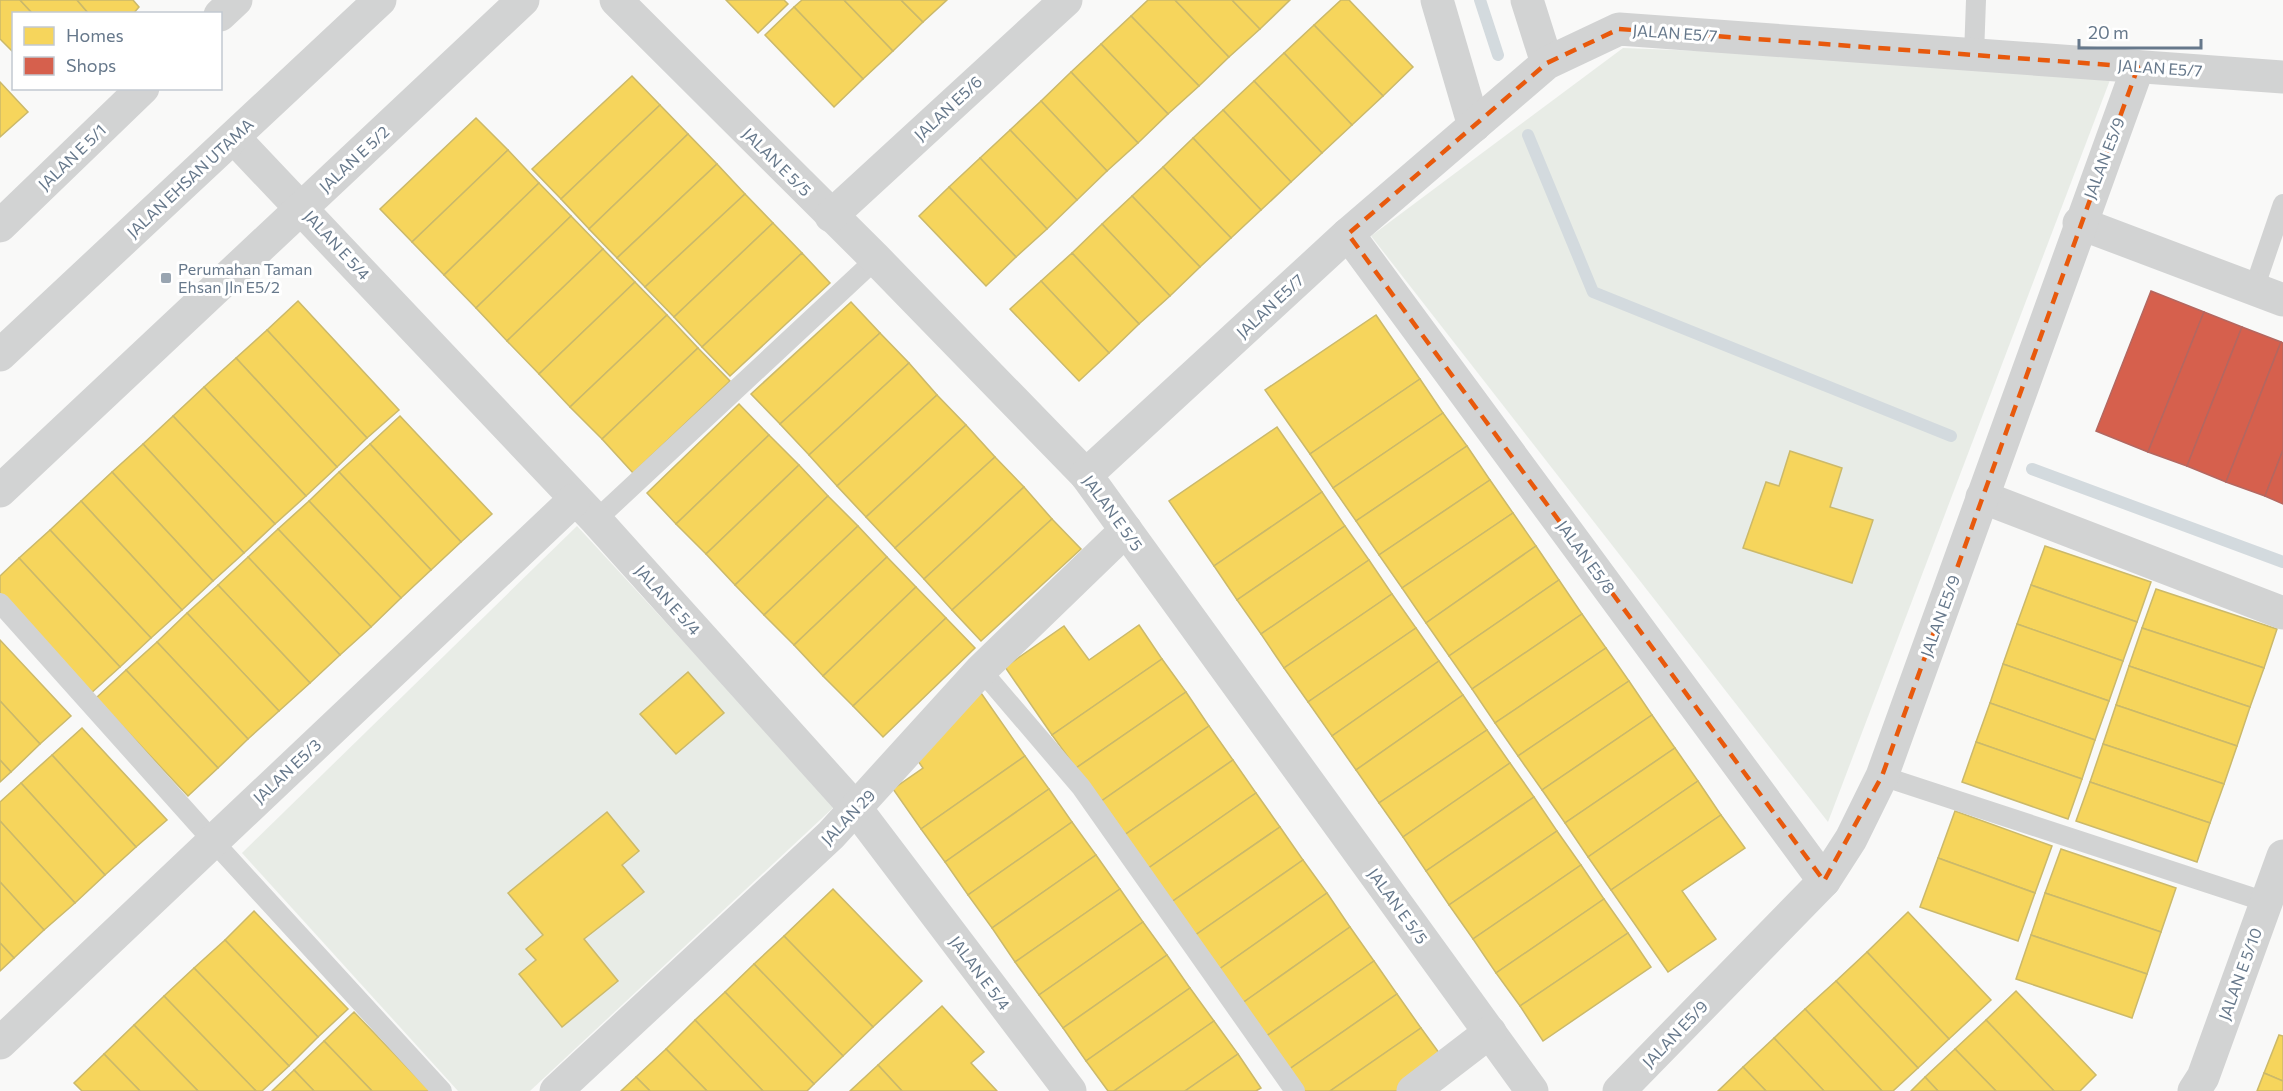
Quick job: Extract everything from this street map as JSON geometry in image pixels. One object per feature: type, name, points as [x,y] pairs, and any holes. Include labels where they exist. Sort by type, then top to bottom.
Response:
[{"type":"street","points":[[222,13],[236,0]]},
{"type":"street","name":"JALAN EHSAN UTAMA","points":[[0,355],[380,0]]},
{"type":"street","name":"JALAN E 5/2","points":[[0,491],[523,0]]},
{"type":"street","name":"JALAN E 5/5","points":[[616,0],[876,259],[1086,475],[1532,1091]]},
{"type":"street","name":"JALAN E5/6","points":[[831,216],[1066,0]]},
{"type":"street","points":[[1437,0],[1474,126]]},
{"type":"street","points":[[1527,0],[1547,63]]},
{"type":"street","name":"JALAN E5/7","points":[[1086,475],[1348,234],[1547,63],[1619,29],[2283,77]]},
{"type":"street","name":"JALAN E5/9","points":[[1619,1091],[1824,881],[1851,839],[1882,776],[2079,223],[2138,67]]},
{"type":"street","name":"JALAN E 5/1","points":[[0,226],[141,90]]},
{"type":"street","name":"JALAN E 5/4","points":[[234,138],[585,510],[857,810],[1070,1091]]},
{"type":"street","points":[[2079,223],[2269,294]]},
{"type":"street","name":"JALAN E5/8","points":[[1348,234],[1824,881]]},
{"type":"street","points":[[1982,497],[2283,613]]},
{"type":"street","name":"JALAN E5/3","points":[[0,1043],[213,841],[585,510]]},
{"type":"street","name":"JALAN 29","points":[[556,1091],[857,810],[981,670],[1126,530]]},
{"type":"street","name":"JALAN E 5/10","points":[[2194,1091],[2203,1077],[2283,856]]},
{"type":"street","points":[[1413,1091],[1490,1032]]},
{"type":"lane","points":[[1974,55],[1976,0]]},
{"type":"lane","points":[[2269,294],[2283,204]]},
{"type":"lane","points":[[585,510],[876,259]]},
{"type":"lane","points":[[0,603],[213,841],[442,1091]]},
{"type":"lane","points":[[981,670],[1081,787],[1295,1091]]},
{"type":"lane","points":[[1882,776],[2266,902]]},
{"type":"highlighted area","points":[[1619,29],[2138,67],[1882,776],[1824,881],[1348,234],[1547,63]]},
{"type":"shaded area","points":[[1623,48],[1968,61],[2110,80],[1828,822],[1371,236]]},
{"type":"shaded area","points":[[577,526],[835,806],[530,1091],[458,1091],[242,853]]},
{"type":"building: Homes","points":[[0,0],[20,0],[31,12],[12,12],[12,51],[0,39]]},
{"type":"building: Homes","points":[[20,0],[77,0],[87,12],[31,12]]},
{"type":"building: Homes","points":[[77,0],[133,0],[139,7],[135,12],[87,12]]},
{"type":"building: Homes","points":[[726,0],[784,0],[788,4],[758,33]]},
{"type":"building: Homes","points":[[802,0],[844,0],[893,51],[863,79],[794,7]]},
{"type":"building: Homes","points":[[844,0],[901,0],[923,22],[893,51]]},
{"type":"building: Homes","points":[[901,0],[947,0],[923,22]]},
{"type":"building: Homes","points":[[1148,0],[1175,0],[1229,57],[1199,86],[1131,16]]},
{"type":"building: Homes","points":[[1175,0],[1232,0],[1260,29],[1229,57]]},
{"type":"building: Homes","points":[[1232,0],[1290,0],[1260,29]]},
{"type":"building: Homes","points":[[1341,0],[1349,0],[1413,67],[1383,96],[1314,25]]},
{"type":"building: Homes","points":[[794,7],[863,79],[834,107],[765,35]]},
{"type":"building: Homes","points":[[1131,16],[1199,86],[1168,114],[1101,44]]},
{"type":"building: Homes","points":[[1314,25],[1383,96],[1352,125],[1284,53]]},
{"type":"building: Homes","points":[[1101,44],[1168,114],[1138,143],[1071,72]]},
{"type":"building: Homes","points":[[1284,53],[1352,125],[1322,153],[1254,81]]},
{"type":"building: Homes","points":[[1071,72],[1138,143],[1107,171],[1041,101]]},
{"type":"building: Homes","points":[[632,76],[660,105],[561,199],[532,169]]},
{"type":"building: Homes","points":[[1254,81],[1322,153],[1291,182],[1223,110]]},
{"type":"building: Homes","points":[[0,82],[28,112],[0,137]]},
{"type":"building: Homes","points":[[1041,101],[1107,171],[1077,200],[1010,130]]},
{"type":"building: Homes","points":[[660,105],[688,134],[589,229],[561,199]]},
{"type":"building: Homes","points":[[1223,110],[1291,182],[1261,210],[1193,138]]},
{"type":"building: Homes","points":[[476,118],[508,150],[412,242],[380,209]]},
{"type":"building: Homes","points":[[1010,130],[1077,200],[1047,229],[980,158]]},
{"type":"building: Homes","points":[[688,134],[717,164],[617,258],[589,229]]},
{"type":"building: Homes","points":[[1193,138],[1261,210],[1231,238],[1163,167]]},
{"type":"building: Homes","points":[[508,150],[539,183],[444,275],[412,242]]},
{"type":"building: Homes","points":[[980,158],[1047,229],[1016,257],[949,187]]},
{"type":"building: Homes","points":[[717,164],[745,194],[645,287],[617,258]]},
{"type":"building: Homes","points":[[1163,167],[1231,238],[1200,267],[1132,196]]},
{"type":"building: Homes","points":[[539,183],[571,216],[476,308],[444,275]]},
{"type":"building: Homes","points":[[949,187],[1016,257],[986,286],[919,216]]},
{"type":"building: Homes","points":[[745,194],[773,223],[674,317],[645,287]]},
{"type":"building: Homes","points":[[1132,196],[1200,267],[1170,296],[1102,224]]},
{"type":"building: Homes","points":[[571,216],[603,249],[507,341],[476,308]]},
{"type":"building: Homes","points":[[773,223],[802,253],[702,347],[674,317]]},
{"type":"building: Homes","points":[[1102,224],[1170,296],[1139,324],[1072,253]]},
{"type":"building: Homes","points":[[603,249],[635,282],[539,374],[507,341]]},
{"type":"building: Homes","points":[[802,253],[830,283],[730,376],[702,347]]},
{"type":"building: Homes","points":[[1072,253],[1139,324],[1109,353],[1041,281]]},
{"type":"building: Homes","points":[[1041,281],[1109,353],[1079,381],[1010,309]]},
{"type":"building: Homes","points":[[635,282],[667,315],[570,407],[539,374]]},
{"type":"building: Homes","points":[[298,301],[399,410],[367,438],[267,330]]},
{"type":"building: Homes","points":[[851,302],[880,333],[780,424],[751,394]]},
{"type":"building: Homes","points":[[667,315],[698,348],[602,439],[570,407]]},
{"type":"building: Homes","points":[[1376,315],[1420,379],[1310,454],[1265,390]]},
{"type":"building: Homes","points":[[267,330],[367,438],[337,467],[236,358]]},
{"type":"building: Homes","points":[[880,333],[909,363],[809,455],[780,424]]},
{"type":"building: Homes","points":[[698,348],[730,381],[633,473],[602,439]]},
{"type":"building: Homes","points":[[236,358],[337,467],[306,496],[204,387]]},
{"type":"building: Homes","points":[[909,363],[937,395],[837,486],[809,455]]},
{"type":"building: Homes","points":[[1420,379],[1443,413],[1333,488],[1310,454]]},
{"type":"building: Homes","points":[[204,387],[306,496],[275,524],[173,416]]},
{"type":"building: Homes","points":[[937,395],[966,425],[866,517],[837,486]]},
{"type":"building: Homes","points":[[739,404],[769,435],[676,524],[647,493]]},
{"type":"building: Homes","points":[[1443,413],[1467,446],[1356,521],[1333,488]]},
{"type":"building: Homes","points":[[173,416],[275,524],[244,553],[143,444]]},
{"type":"building: Homes","points":[[400,416],[492,514],[461,542],[370,444]]},
{"type":"building: Homes","points":[[966,425],[995,457],[895,548],[866,517]]},
{"type":"building: Homes","points":[[1277,427],[1322,492],[1214,566],[1169,501]]},
{"type":"building: Homes","points":[[769,435],[799,465],[706,554],[676,524]]},
{"type":"building: Homes","points":[[143,444],[244,553],[213,581],[112,472]]},
{"type":"building: Homes","points":[[370,444],[461,542],[431,570],[339,472]]},
{"type":"building: Homes","points":[[1467,446],[1490,480],[1379,555],[1356,521]]},
{"type":"building: Homes","points":[[1790,451],[1842,468],[1830,507],[1873,520],[1852,583],[1743,548],[1766,482],[1779,486]]},
{"type":"building: Homes","points":[[995,457],[1024,487],[924,579],[895,548]]},
{"type":"building: Homes","points":[[799,465],[828,496],[735,585],[706,554]]},
{"type":"building: Homes","points":[[112,472],[213,581],[182,610],[81,501]]},
{"type":"building: Homes","points":[[339,472],[431,570],[401,598],[309,501]]},
{"type":"building: Homes","points":[[1490,480],[1513,513],[1402,588],[1379,555]]},
{"type":"building: Homes","points":[[1024,487],[1052,519],[952,610],[924,579]]},
{"type":"building: Homes","points":[[1322,492],[1345,526],[1237,600],[1214,566]]},
{"type":"building: Homes","points":[[828,496],[858,526],[764,615],[735,585]]},
{"type":"building: Homes","points":[[81,501],[182,610],[151,638],[50,530]]},
{"type":"building: Homes","points":[[309,501],[401,598],[371,627],[278,529]]},
{"type":"building: Homes","points":[[1513,513],[1536,546],[1426,623],[1402,588]]},
{"type":"building: Homes","points":[[1052,519],[1081,549],[981,641],[952,610]]},
{"type":"building: Homes","points":[[858,526],[887,557],[794,645],[764,615]]},
{"type":"building: Homes","points":[[1345,526],[1369,560],[1261,634],[1237,600]]},
{"type":"building: Homes","points":[[278,529],[371,627],[340,655],[248,557]]},
{"type":"building: Homes","points":[[50,530],[151,638],[120,667],[19,558]]},
{"type":"building: Homes","points":[[1536,546],[1559,580],[1449,656],[1426,623]]},
{"type":"building: Homes","points":[[2045,546],[2151,582],[2137,622],[2031,585]]},
{"type":"building: Homes","points":[[248,557],[340,655],[310,683],[218,585]]},
{"type":"building: Homes","points":[[887,557],[916,587],[823,676],[794,645]]},
{"type":"building: Homes","points":[[19,558],[120,667],[89,695],[0,600],[0,576]]},
{"type":"building: Homes","points":[[1369,560],[1392,594],[1284,668],[1261,634]]},
{"type":"building: Homes","points":[[1559,580],[1582,614],[1472,689],[1449,656]]},
{"type":"building: Homes","points":[[218,585],[310,683],[279,711],[187,613]]},
{"type":"building: Homes","points":[[2031,585],[2137,622],[2123,661],[2017,624]]},
{"type":"building: Homes","points":[[916,587],[946,618],[853,706],[823,676]]},
{"type":"building: Homes","points":[[2156,589],[2277,629],[2264,668],[2142,628]]},
{"type":"building: Homes","points":[[1392,594],[1416,628],[1308,702],[1284,668]]},
{"type":"building: Homes","points":[[187,613],[279,711],[248,739],[157,642]]},
{"type":"building: Homes","points":[[1582,614],[1606,648],[1495,723],[1472,689]]},
{"type":"building: Homes","points":[[946,618],[975,648],[883,737],[853,706]]},
{"type":"building: Homes","points":[[2017,624],[2123,661],[2109,701],[2003,664]]},
{"type":"building: Homes","points":[[1139,625],[1162,659],[1052,735],[1005,667],[1064,626],[1089,660]]},
{"type":"building: Homes","points":[[1416,628],[1439,661],[1332,736],[1308,702]]},
{"type":"building: Homes","points":[[2142,628],[2264,668],[2250,707],[2129,666]]},
{"type":"building: Homes","points":[[0,640],[71,716],[40,744],[0,701]]},
{"type":"building: Homes","points":[[157,642],[248,739],[218,768],[126,670]]},
{"type":"building: Homes","points":[[1606,648],[1629,681],[1518,756],[1495,723]]},
{"type":"building: Homes","points":[[1162,659],[1186,692],[1076,768],[1052,735]]},
{"type":"building: Homes","points":[[1439,661],[1463,695],[1356,770],[1332,736]]},
{"type":"building: Homes","points":[[2003,664],[2109,701],[2095,740],[1990,703]]},
{"type":"building: Homes","points":[[2129,666],[2250,707],[2237,746],[2116,705]]},
{"type":"building: Homes","points":[[126,670],[218,768],[188,796],[96,698]]},
{"type":"building: Homes","points":[[688,672],[724,713],[676,754],[640,714]]},
{"type":"building: Homes","points":[[1629,681],[1652,715],[1542,790],[1518,756]]},
{"type":"building: Homes","points":[[1186,692],[1209,726],[1100,802],[1076,768]]},
{"type":"building: Homes","points":[[981,693],[1025,756],[921,829],[893,789],[923,768],[913,754]]},
{"type":"building: Homes","points":[[1463,695],[1487,730],[1379,803],[1356,770]]},
{"type":"building: Homes","points":[[0,701],[40,744],[11,772],[0,760]]},
{"type":"building: Homes","points":[[1990,703],[2095,740],[2082,779],[1976,742]]},
{"type":"building: Homes","points":[[2116,705],[2237,746],[2224,784],[2103,744]]},
{"type":"building: Homes","points":[[1652,715],[1675,748],[1565,823],[1542,790]]},
{"type":"building: Homes","points":[[1209,726],[1233,760],[1123,836],[1100,802]]},
{"type":"building: Homes","points":[[82,728],[167,820],[136,847],[52,755]]},
{"type":"building: Homes","points":[[1487,730],[1510,763],[1403,837],[1379,803]]},
{"type":"building: Homes","points":[[1976,742],[2082,779],[2068,819],[1962,782]]},
{"type":"building: Homes","points":[[2103,744],[2224,784],[2210,823],[2090,782]]},
{"type":"building: Homes","points":[[1675,748],[1698,781],[1588,857],[1565,823]]},
{"type":"building: Homes","points":[[52,755],[136,847],[105,875],[21,783]]},
{"type":"building: Homes","points":[[1025,756],[1049,789],[945,862],[921,829]]},
{"type":"building: Homes","points":[[0,760],[11,772],[0,782]]},
{"type":"building: Homes","points":[[1233,760],[1256,793],[1147,869],[1123,836]]},
{"type":"building: Homes","points":[[1510,763],[1534,797],[1426,871],[1403,837]]},
{"type":"building: Homes","points":[[1698,781],[1721,815],[1611,890],[1588,857]]},
{"type":"building: Homes","points":[[2090,782],[2210,823],[2197,862],[2076,821]]},
{"type":"building: Homes","points":[[21,783],[105,875],[75,903],[0,821],[0,802]]},
{"type":"building: Homes","points":[[1049,789],[1072,822],[968,895],[945,862]]},
{"type":"building: Homes","points":[[1256,793],[1280,827],[1170,903],[1147,869]]},
{"type":"building: Homes","points":[[1534,797],[1557,831],[1449,905],[1426,871]]},
{"type":"building: Homes","points":[[1955,811],[2052,846],[2035,893],[1938,858]]},
{"type":"building: Homes","points":[[607,812],[639,851],[622,865],[644,892],[584,939],[618,981],[562,1027],[519,974],[536,960],[526,949],[543,935],[508,893]]},
{"type":"building: Homes","points":[[1721,815],[1745,848],[1682,891],[1716,939],[1668,972],[1611,890]]},
{"type":"building: Homes","points":[[0,821],[75,903],[44,930],[0,882]]},
{"type":"building: Homes","points":[[1072,822],[1096,855],[992,928],[968,895]]},
{"type":"building: Homes","points":[[1280,827],[1303,860],[1194,936],[1170,903]]},
{"type":"building: Homes","points":[[1557,831],[1581,865],[1473,939],[1449,905]]},
{"type":"building: Homes","points":[[2061,849],[2176,888],[2161,932],[2045,893]]},
{"type":"building: Homes","points":[[1096,855],[1120,889],[1015,962],[992,928]]},
{"type":"building: Homes","points":[[1938,858],[2035,893],[2018,941],[1920,907]]},
{"type":"building: Homes","points":[[1303,860],[1327,893],[1218,970],[1194,936]]},
{"type":"building: Homes","points":[[1581,865],[1604,899],[1496,973],[1473,939]]},
{"type":"building: Homes","points":[[0,882],[44,930],[14,958],[0,943]]},
{"type":"building: Homes","points":[[833,889],[922,981],[873,1027],[784,936]]},
{"type":"building: Homes","points":[[1120,889],[1143,922],[1039,995],[1015,962]]},
{"type":"building: Homes","points":[[1327,893],[1350,927],[1241,1004],[1218,970]]},
{"type":"building: Homes","points":[[2045,893],[2161,932],[2147,974],[2031,935]]},
{"type":"building: Homes","points":[[1604,899],[1628,933],[1520,1006],[1496,973]]},
{"type":"building: Homes","points":[[254,911],[348,1009],[318,1037],[225,940]]},
{"type":"building: Homes","points":[[1908,912],[1991,1000],[1949,1039],[1867,952]]},
{"type":"building: Homes","points":[[1143,922],[1167,955],[1063,1028],[1039,995]]},
{"type":"building: Homes","points":[[1350,927],[1374,961],[1265,1037],[1241,1004]]},
{"type":"building: Homes","points":[[1628,933],[1651,967],[1543,1041],[1520,1006]]},
{"type":"building: Homes","points":[[2031,935],[2147,974],[2132,1018],[2016,979]]},
{"type":"building: Homes","points":[[784,936],[873,1027],[843,1056],[754,964]]},
{"type":"building: Homes","points":[[225,940],[318,1037],[289,1066],[194,968]]},
{"type":"building: Homes","points":[[0,943],[14,958],[0,971]]},
{"type":"building: Homes","points":[[1867,952],[1949,1039],[1918,1068],[1836,981]]},
{"type":"building: Homes","points":[[1167,955],[1190,988],[1086,1061],[1063,1028]]},
{"type":"building: Homes","points":[[1374,961],[1397,994],[1288,1070],[1265,1037]]},
{"type":"building: Homes","points":[[754,964],[843,1056],[814,1084],[725,992]]},
{"type":"building: Homes","points":[[194,968],[289,1066],[262,1091],[256,1091],[164,996]]},
{"type":"building: Homes","points":[[1836,981],[1918,1068],[1893,1091],[1882,1091],[1805,1009]]},
{"type":"building: Homes","points":[[1190,988],[1214,1021],[1114,1091],[1108,1091],[1086,1061]]},
{"type":"building: Homes","points":[[2016,991],[2096,1075],[2080,1091],[2054,1091],[1986,1020]]},
{"type":"building: Homes","points":[[725,992],[814,1084],[807,1091],[763,1091],[695,1020]]},
{"type":"building: Homes","points":[[1397,994],[1421,1028],[1330,1091],[1302,1091],[1288,1070]]},
{"type":"building: Homes","points":[[164,996],[256,1091],[198,1091],[134,1025]]},
{"type":"building: Homes","points":[[942,1006],[984,1052],[971,1063],[997,1091],[902,1091],[878,1065]]},
{"type":"building: Homes","points":[[1805,1009],[1882,1091],[1824,1091],[1774,1038]]},
{"type":"building: Homes","points":[[354,1012],[430,1091],[372,1091],[324,1041]]},
{"type":"building: Homes","points":[[695,1020],[763,1091],[707,1091],[666,1049]]},
{"type":"building: Homes","points":[[1986,1020],[2054,1091],[1996,1091],[1955,1049]]},
{"type":"building: Homes","points":[[1214,1021],[1238,1054],[1185,1091],[1114,1091]]},
{"type":"building: Homes","points":[[134,1025],[198,1091],[140,1091],[104,1054]]},
{"type":"building: Homes","points":[[1421,1028],[1445,1061],[1402,1091],[1330,1091]]},
{"type":"building: Homes","points":[[2279,1035],[2283,1036],[2283,1081],[2264,1073]]},
{"type":"building: Homes","points":[[1774,1038],[1824,1091],[1766,1091],[1743,1067]]},
{"type":"building: Homes","points":[[324,1041],[372,1091],[314,1091],[294,1070]]},
{"type":"building: Homes","points":[[666,1049],[707,1091],[650,1091],[636,1077]]},
{"type":"building: Homes","points":[[1955,1049],[1996,1091],[1938,1091],[1925,1077]]},
{"type":"building: Homes","points":[[104,1054],[140,1091],[82,1091],[74,1083]]},
{"type":"building: Homes","points":[[1238,1054],[1261,1088],[1256,1091],[1185,1091]]},
{"type":"building: Homes","points":[[878,1065],[902,1091],[850,1091]]},
{"type":"building: Homes","points":[[1743,1067],[1766,1091],[1718,1091]]},
{"type":"building: Homes","points":[[294,1070],[314,1091],[272,1091]]},
{"type":"building: Homes","points":[[2264,1073],[2283,1081],[2283,1091],[2257,1091]]},
{"type":"building: Homes","points":[[636,1077],[650,1091],[621,1091]]},
{"type":"building: Homes","points":[[1925,1077],[1938,1091],[1911,1091]]},
{"type":"building: Shops","points":[[2151,291],[2204,312],[2148,452],[2096,431]]},
{"type":"building: Shops","points":[[2204,312],[2242,327],[2187,466],[2148,452]]},
{"type":"building: Shops","points":[[2242,327],[2281,342],[2226,482],[2187,466]]},
{"type":"building: Shops","points":[[2281,342],[2283,343],[2283,450],[2265,496],[2226,482]]},
{"type":"building: Shops","points":[[2283,450],[2283,504],[2265,496]]},
{"type":"waterway","points":[[1480,0],[1498,55]]},
{"type":"waterway","points":[[1528,135],[1593,292],[1951,436]]},
{"type":"waterway","points":[[2032,469],[2283,562]]},
{"type":"place","name":"Perumahan Taman Ehsan Jln E5/2","points":[[166,278]]}]
